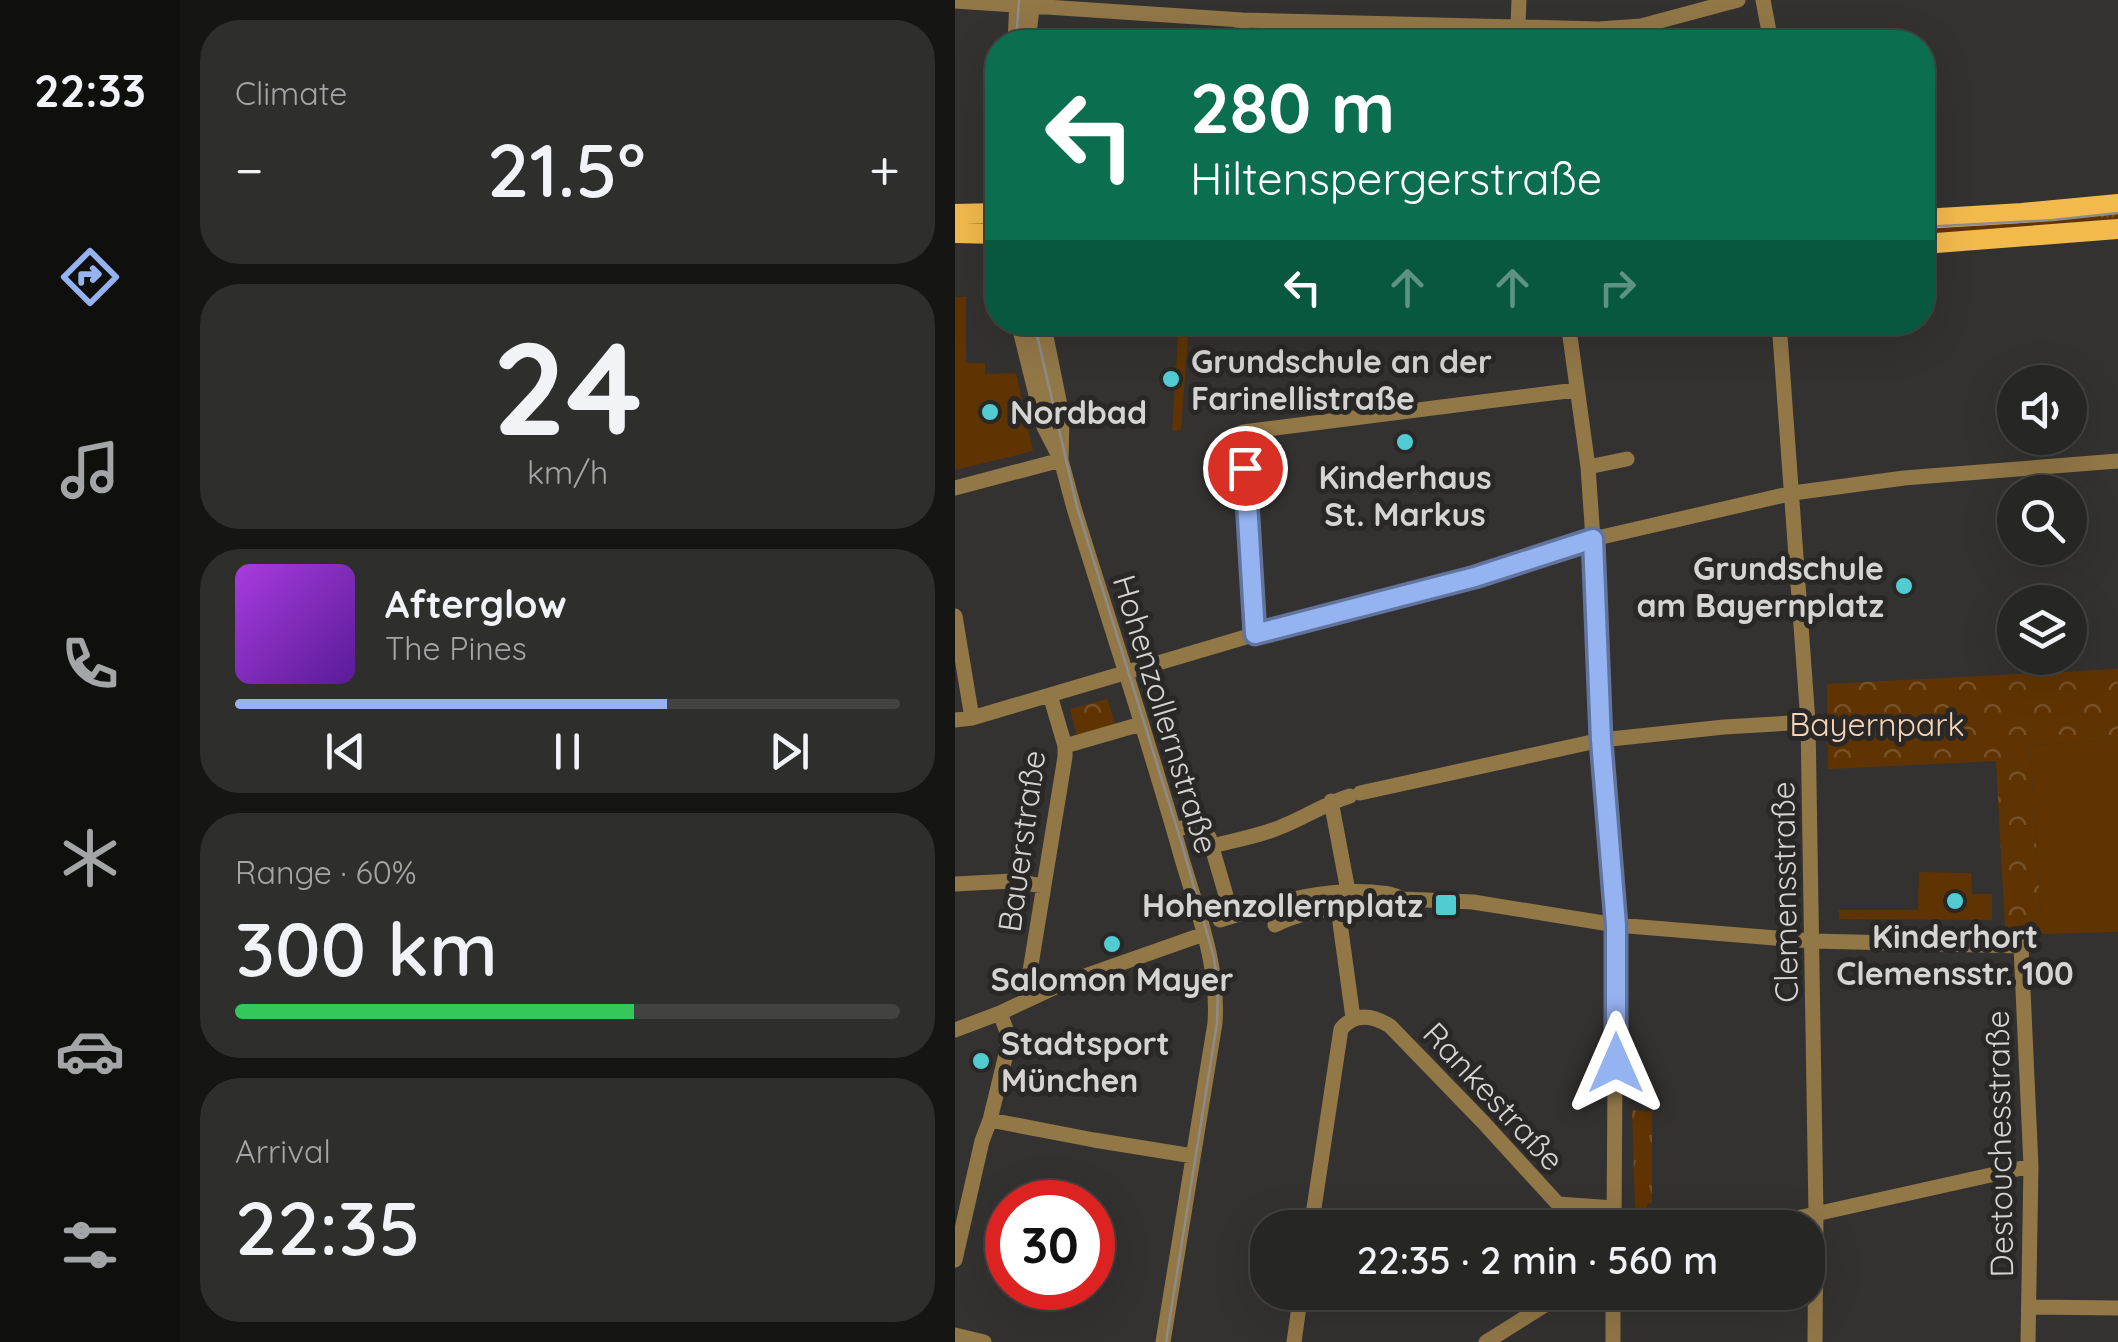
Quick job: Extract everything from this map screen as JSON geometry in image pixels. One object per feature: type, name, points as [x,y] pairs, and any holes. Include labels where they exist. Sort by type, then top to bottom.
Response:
[{"type":"main road","points":[[1935,218],[2118,204]]},
{"type":"main road","points":[[955,214],[985,213]]},
{"type":"main road","points":[[1935,243],[2118,229]]},
{"type":"main road","points":[[955,233],[985,234]]},
{"type":"street","points":[[1518,26],[1519,0]]},
{"type":"street","points":[[1594,30],[1641,26],[1738,0]]},
{"type":"street","points":[[1763,0],[1769,30]]},
{"type":"street","points":[[955,1],[1242,20],[1518,26],[1539,30]]},
{"type":"street","points":[[1010,30],[1017,5]]},
{"type":"street","points":[[1016,30],[1017,5]]},
{"type":"street","points":[[1017,5],[1024,30]]},
{"type":"street","points":[[1242,20],[1242,30]]},
{"type":"street","name":"Hohenzollernstraße","points":[[1021,335],[1043,427],[1061,460],[1215,978],[1216,1004],[1163,1342]]},
{"type":"street","points":[[955,488],[1061,460],[1034,335]]},
{"type":"street","name":"Hohenzollernstraße","points":[[1046,335],[1061,415],[1061,460]]},
{"type":"street","points":[[1569,335],[1593,539],[1601,740],[1616,925],[1615,1208]]},
{"type":"street","name":"Clemensstraße","points":[[1780,335],[1809,722],[1816,1210]]},
{"type":"street","points":[[1255,634],[1243,432],[1575,390]]},
{"type":"street","points":[[1587,467],[1627,459]]},
{"type":"street","points":[[955,720],[1050,696],[1255,634],[1475,577],[1593,539],[1793,493],[1904,478],[2118,461]]},
{"type":"street","points":[[955,616],[972,718]]},
{"type":"street","name":"Bauerstraße","points":[[1035,996],[1029,971],[1065,757],[1050,696]]},
{"type":"street","points":[[1212,846],[1277,829],[1331,801],[1355,794],[1601,740],[1809,722]]},
{"type":"street","points":[[1065,746],[1141,724]]},
{"type":"street","points":[[1314,1210],[1347,1024],[1341,897],[1331,801]]},
{"type":"street","points":[[1174,830],[1197,824],[1209,837],[1228,882],[1226,918],[1293,897],[1383,896],[1484,903],[1616,925],[1812,941]]},
{"type":"street","points":[[955,884],[1012,881],[1044,886]]},
{"type":"street","points":[[1341,897],[1354,907],[1388,908],[1383,896]]},
{"type":"street","points":[[1277,902],[1278,922],[1341,897]]},
{"type":"street","points":[[955,1030],[1204,934]]},
{"type":"street","name":"Destouchesstraße","points":[[1812,941],[2021,946],[2031,1166],[2028,1342]]},
{"type":"street","points":[[955,1260],[1008,1038],[1001,1013]]},
{"type":"street","name":"Rankestraße","points":[[1347,1024],[1372,1017],[1390,1026],[1558,1204],[1615,1208]]},
{"type":"street","points":[[989,1120],[1193,1156]]},
{"type":"street","points":[[1825,1212],[2031,1166]]},
{"type":"street","points":[[2029,1307],[2118,1308]]},
{"type":"street","points":[[1294,1342],[1298,1310]]},
{"type":"street","points":[[1486,1342],[1537,1310]]},
{"type":"street","points":[[1613,1310],[1613,1342]]},
{"type":"street","name":"Clemensstraße","points":[[1815,1310],[1815,1342]]},
{"type":"street","points":[[955,1336],[984,1342]]},
{"type":"green space","points":[[2118,211],[2118,223],[1935,236],[1935,225]]},
{"type":"green space","name":"Nordbad","points":[[955,297],[966,297],[966,363],[985,363],[985,374],[1016,373],[1033,451],[955,470]]},
{"type":"green space","points":[[1178,335],[1188,335],[1181,430],[1172,430]]},
{"type":"green space","name":"Bayernpark","points":[[2118,669],[2118,740],[2030,745],[2042,934],[2005,926],[1996,761],[1828,769],[1827,684],[2087,675],[2087,671]]},
{"type":"green space","points":[[1107,699],[1116,726],[1077,737],[1070,709]]},
{"type":"green space","points":[[2118,740],[2118,932],[2042,934],[2030,745]]},
{"type":"green space","name":"Kinderhort Clemensstr. 100","points":[[1919,872],[1971,873],[1972,894],[1992,894],[1992,920],[1839,919],[1839,910],[1918,910]]},
{"type":"green space","points":[[1632,1110],[1652,1111],[1652,1203],[1647,1204],[1647,1210],[1635,1207]]},
{"type":"tram line","points":[[1017,30],[1019,0]]},
{"type":"tram line","points":[[1935,226],[2118,213]]},
{"type":"tram line","points":[[1037,335],[1077,507],[1181,841],[1214,958],[1218,988],[1217,1023],[1166,1342]]},
{"type":"place","name":"Grundschule an der Farinellistraße","points":[[1171,379]]},
{"type":"place","name":"Nordbad","points":[[990,412]]},
{"type":"place","name":"Kinderhaus St. Markus","points":[[1405,442]]},
{"type":"place","name":"Grundschule am Bayernplatz","points":[[1904,586]]},
{"type":"place","name":"Kinderhort Clemensstr. 100","points":[[1955,901]]},
{"type":"place","name":"Hohenzollernplatz","points":[[1446,905]]},
{"type":"place","name":"Salomon Mayer","points":[[1112,944]]},
{"type":"place","name":"Stadtsport München","points":[[981,1061]]},
{"type":"route","points":[[1245,468],[1255,634],[1475,577],[1593,539],[1601,740],[1616,925],[1616,1063]]}]
